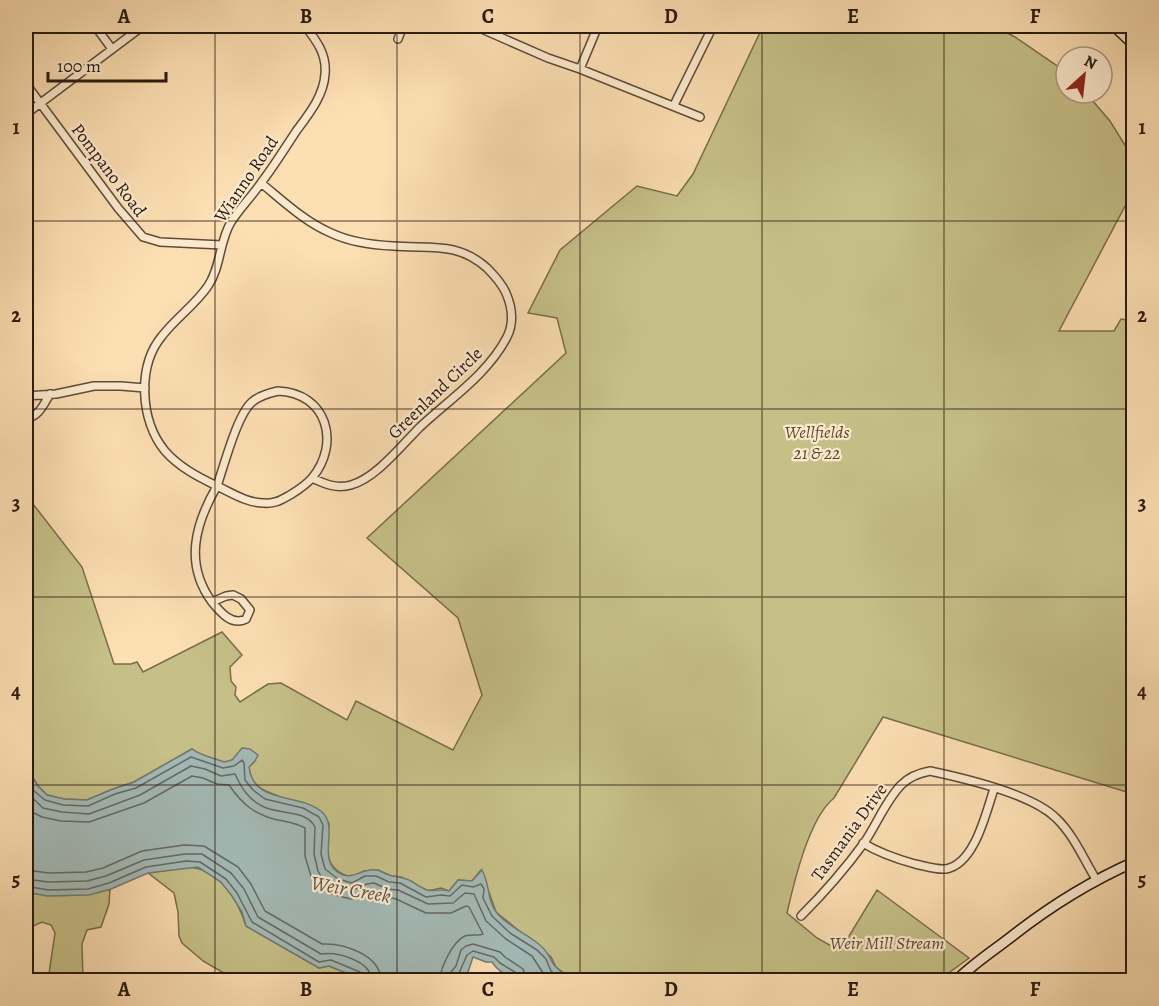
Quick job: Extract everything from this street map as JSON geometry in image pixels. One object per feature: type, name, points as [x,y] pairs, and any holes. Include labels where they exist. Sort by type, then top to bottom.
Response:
[{"type":"main road","points":[[1114,26],[1134,45]]},
{"type":"main road","points":[[957,981],[978,961],[1048,908],[1134,862]]},
{"type":"street","points":[[95,26],[112,49]]},
{"type":"street","points":[[26,114],[143,26]]},
{"type":"street","name":"Wianno Road","points":[[212,602],[232,595],[247,605],[250,610],[249,615],[241,622],[231,620],[212,602],[197,572],[195,542],[202,515],[217,486],[237,427],[246,408],[260,397],[278,391],[287,391],[316,407],[326,424],[327,445],[320,465],[312,478],[302,488],[276,503],[256,503],[217,486],[192,473],[164,450],[148,419],[145,388],[149,363],[161,337],[210,284],[230,224],[314,106],[324,83],[324,57],[320,47],[305,26]]},
{"type":"street","points":[[398,39],[403,26]]},
{"type":"street","points":[[475,26],[548,58],[700,117]]},
{"type":"street","points":[[496,35],[500,26]]},
{"type":"street","points":[[580,69],[598,26]]},
{"type":"street","points":[[674,105],[713,26]]},
{"type":"street","name":"Pompano Road","points":[[26,84],[118,208],[143,237],[160,242],[222,245]]},
{"type":"street","name":"Greenland Circle","points":[[261,183],[300,215],[330,233],[362,243],[445,247],[460,251],[474,258],[498,280],[505,290],[511,308],[512,326],[498,352],[472,381],[364,479],[349,486],[334,487],[312,478]]},
{"type":"street","points":[[26,396],[94,386],[145,388]]},
{"type":"street","points":[[26,418],[34,417],[50,394]]},
{"type":"street","name":"Tasmania Drive","points":[[801,916],[826,891],[863,843],[901,785],[919,772],[930,771],[944,774],[1035,804],[1055,817],[1076,843],[1097,881]]},
{"type":"street","points":[[863,843],[893,857],[932,868],[947,869],[955,866],[965,857],[978,836],[994,789]]},
{"type":"green space","name":"Wellfields 21 & 22","points":[[763,26],[994,26],[1015,37],[1054,64],[1054,105],[1096,105],[1110,121],[1133,158],[1133,191],[1059,331],[1114,331],[1121,319],[1133,321],[1133,794],[883,717],[834,798],[817,820],[804,851],[787,913],[817,938],[840,951],[877,890],[969,958],[946,975],[943,980],[573,980],[556,967],[551,957],[496,912],[481,870],[472,881],[458,880],[449,891],[441,888],[428,891],[401,877],[391,876],[378,870],[364,871],[351,877],[335,869],[327,849],[329,823],[297,804],[257,786],[249,767],[255,761],[232,760],[224,763],[192,749],[134,782],[87,800],[64,799],[47,795],[38,786],[26,767],[26,495],[82,567],[114,664],[137,662],[143,672],[222,632],[242,655],[230,667],[231,681],[236,687],[235,695],[240,702],[268,684],[281,683],[347,720],[356,701],[453,750],[482,695],[458,618],[367,538],[566,353],[557,318],[528,313],[560,250],[637,186],[677,196],[693,174]]},
{"type":"green space","points":[[187,867],[208,873],[225,887],[238,906],[246,926],[319,968],[329,966],[364,980],[302,980],[281,975],[238,976],[222,972],[203,961],[182,943],[179,936],[174,893],[148,873]]},
{"type":"green space","points":[[110,889],[109,904],[101,927],[87,930],[82,944],[83,980],[48,980],[55,933],[51,925],[42,922],[33,926],[26,936],[26,892],[68,895],[89,894]]},
{"type":"water","name":"Weir Creek","points":[[242,748],[250,749],[258,755],[249,767],[259,788],[279,797],[302,802],[322,812],[329,827],[330,861],[333,868],[341,874],[350,876],[378,870],[408,880],[427,890],[449,891],[458,880],[472,881],[482,870],[497,913],[507,923],[537,942],[555,966],[573,980],[540,982],[518,979],[508,976],[492,962],[473,957],[468,972],[460,980],[364,980],[329,966],[319,968],[246,926],[242,912],[221,882],[198,867],[148,873],[111,889],[89,895],[47,896],[26,892],[26,767],[38,786],[47,795],[64,799],[87,800],[134,782],[192,749],[224,762],[232,760]]},
{"type":"park label","name":"Weir Mill Stream","points":[[887,943]]}]
